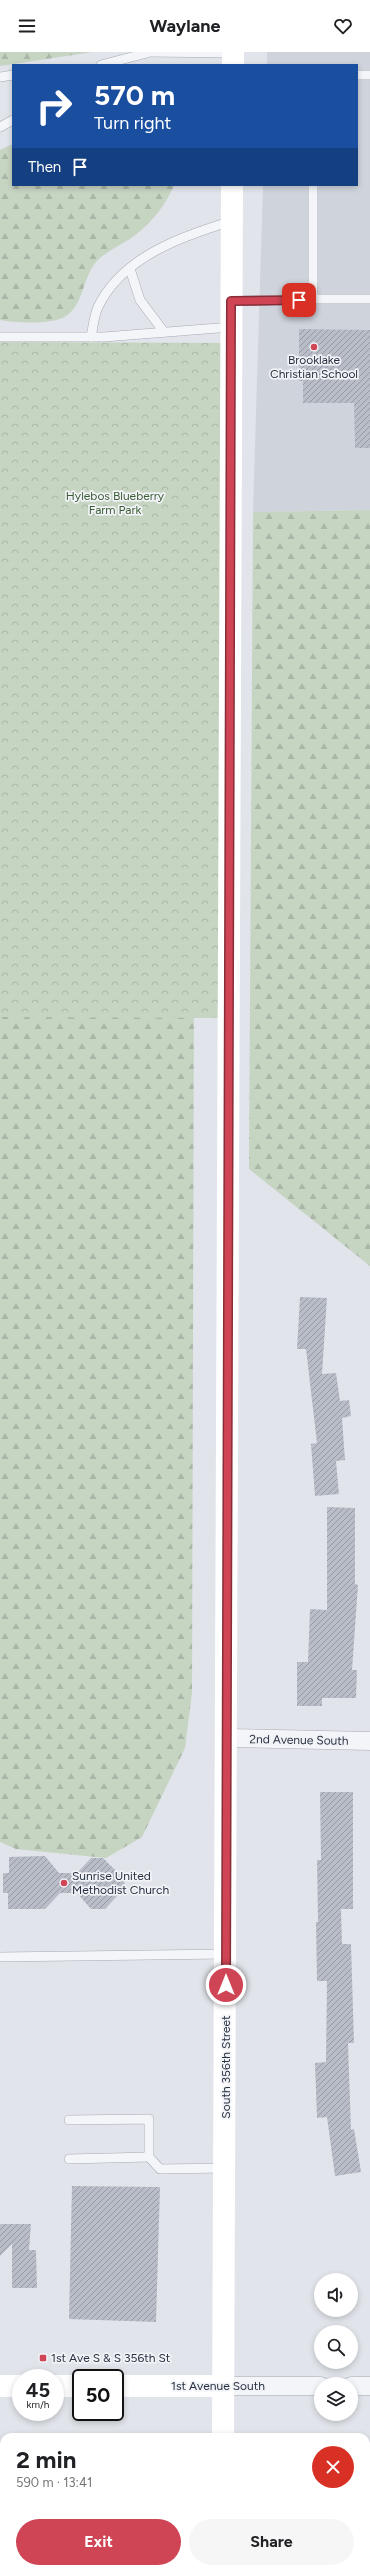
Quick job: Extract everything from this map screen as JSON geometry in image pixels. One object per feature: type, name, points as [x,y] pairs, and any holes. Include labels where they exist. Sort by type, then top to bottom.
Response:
[{"type":"main road","name":"South 356th Street","points":[[223,2433],[232,186]]},
{"type":"main road","points":[[0,2386],[12,2386]]},
{"type":"main road","name":"1st Avenue South","points":[[124,2386],[224,2386]]},
{"type":"street","name":"2nd Avenue South","points":[[227,1738],[370,1741]]},
{"type":"street","name":"1st Avenue South","points":[[224,2386],[314,2386]]},
{"type":"street","points":[[358,2386],[370,2386]]},
{"type":"lane","points":[[116,63],[147,52],[233,57]]},
{"type":"lane","points":[[358,74],[370,75]]},
{"type":"lane","points":[[0,77],[12,75]]},
{"type":"lane","points":[[0,128],[12,121]]},
{"type":"lane","points":[[313,186],[313,299]]},
{"type":"lane","points":[[91,337],[98,308],[105,296],[122,274],[166,245],[232,221]]},
{"type":"lane","points":[[130,269],[140,300],[164,332]]},
{"type":"lane","points":[[231,301],[370,299]]},
{"type":"lane","points":[[0,337],[91,337],[231,327]]},
{"type":"lane","points":[[0,1957],[226,1954]]},
{"type":"lane","points":[[69,2120],[149,2119],[149,2157],[160,2169],[225,2168]]},
{"type":"lane","points":[[68,2158],[149,2157]]},
{"type":"shaded area","name":"Brooklake Christian School","points":[[267,52],[370,52],[370,510],[253,512],[263,186],[358,186],[358,64],[267,64]]},
{"type":"green space","points":[[0,52],[93,52],[12,64],[0,66]]},
{"type":"green space","points":[[12,144],[12,186],[174,186],[163,206],[147,225],[130,239],[107,252],[97,261],[90,272],[76,306],[71,312],[60,319],[43,322],[15,322],[0,320],[0,150]]},
{"type":"green space","name":"Hylebos Blueberry Farm Park","points":[[0,342],[231,343],[227,1018],[0,1017]]},
{"type":"green space","points":[[370,510],[370,1266],[249,1169],[253,512]]},
{"type":"green space","points":[[0,599],[195,600],[192,1693],[185,1748],[142,1837],[106,1858],[16,1849],[0,1842]]},
{"type":"building","points":[[299,329],[370,330],[370,448],[355,448],[354,403],[303,403],[303,381],[299,381]]},
{"type":"building","points":[[300,1297],[327,1298],[322,1374],[336,1373],[340,1401],[349,1400],[351,1416],[342,1418],[345,1460],[336,1461],[339,1494],[315,1496],[311,1444],[317,1443],[306,1349],[297,1349]]},
{"type":"building","points":[[327,1507],[355,1508],[355,1584],[358,1585],[352,1670],[357,1670],[356,1698],[322,1698],[322,1706],[297,1706],[297,1662],[308,1662],[310,1609],[327,1610]]},
{"type":"building","points":[[320,1792],[353,1792],[353,1909],[341,1909],[342,1944],[351,1944],[354,2043],[348,2043],[351,2130],[354,2129],[361,2172],[335,2176],[327,2117],[317,2118],[315,2063],[326,2062],[327,1981],[317,1981],[317,1860],[321,1860]]},
{"type":"building","name":"Sunrise United Methodist Church","points":[[45,1856],[59,1873],[77,1873],[91,1858],[103,1858],[119,1874],[124,1874],[125,1895],[118,1895],[105,1909],[91,1909],[77,1893],[60,1893],[45,1909],[8,1909],[8,1893],[3,1893],[3,1873],[9,1873],[9,1857]]},
{"type":"building","points":[[72,2186],[160,2187],[156,2322],[69,2319]]},
{"type":"building","points":[[0,2224],[31,2224],[29,2250],[36,2250],[37,2288],[12,2288],[12,2244],[0,2256]]},
{"type":"place","name":"Brooklake Christian School","points":[[314,347]]},
{"type":"place","name":"Sunrise United Methodist Church","points":[[64,1883]]},
{"type":"place","name":"1st Ave S & S 356th St","points":[[43,2358]]},
{"type":"route","points":[[226,1985],[231,301],[299,300]]}]
